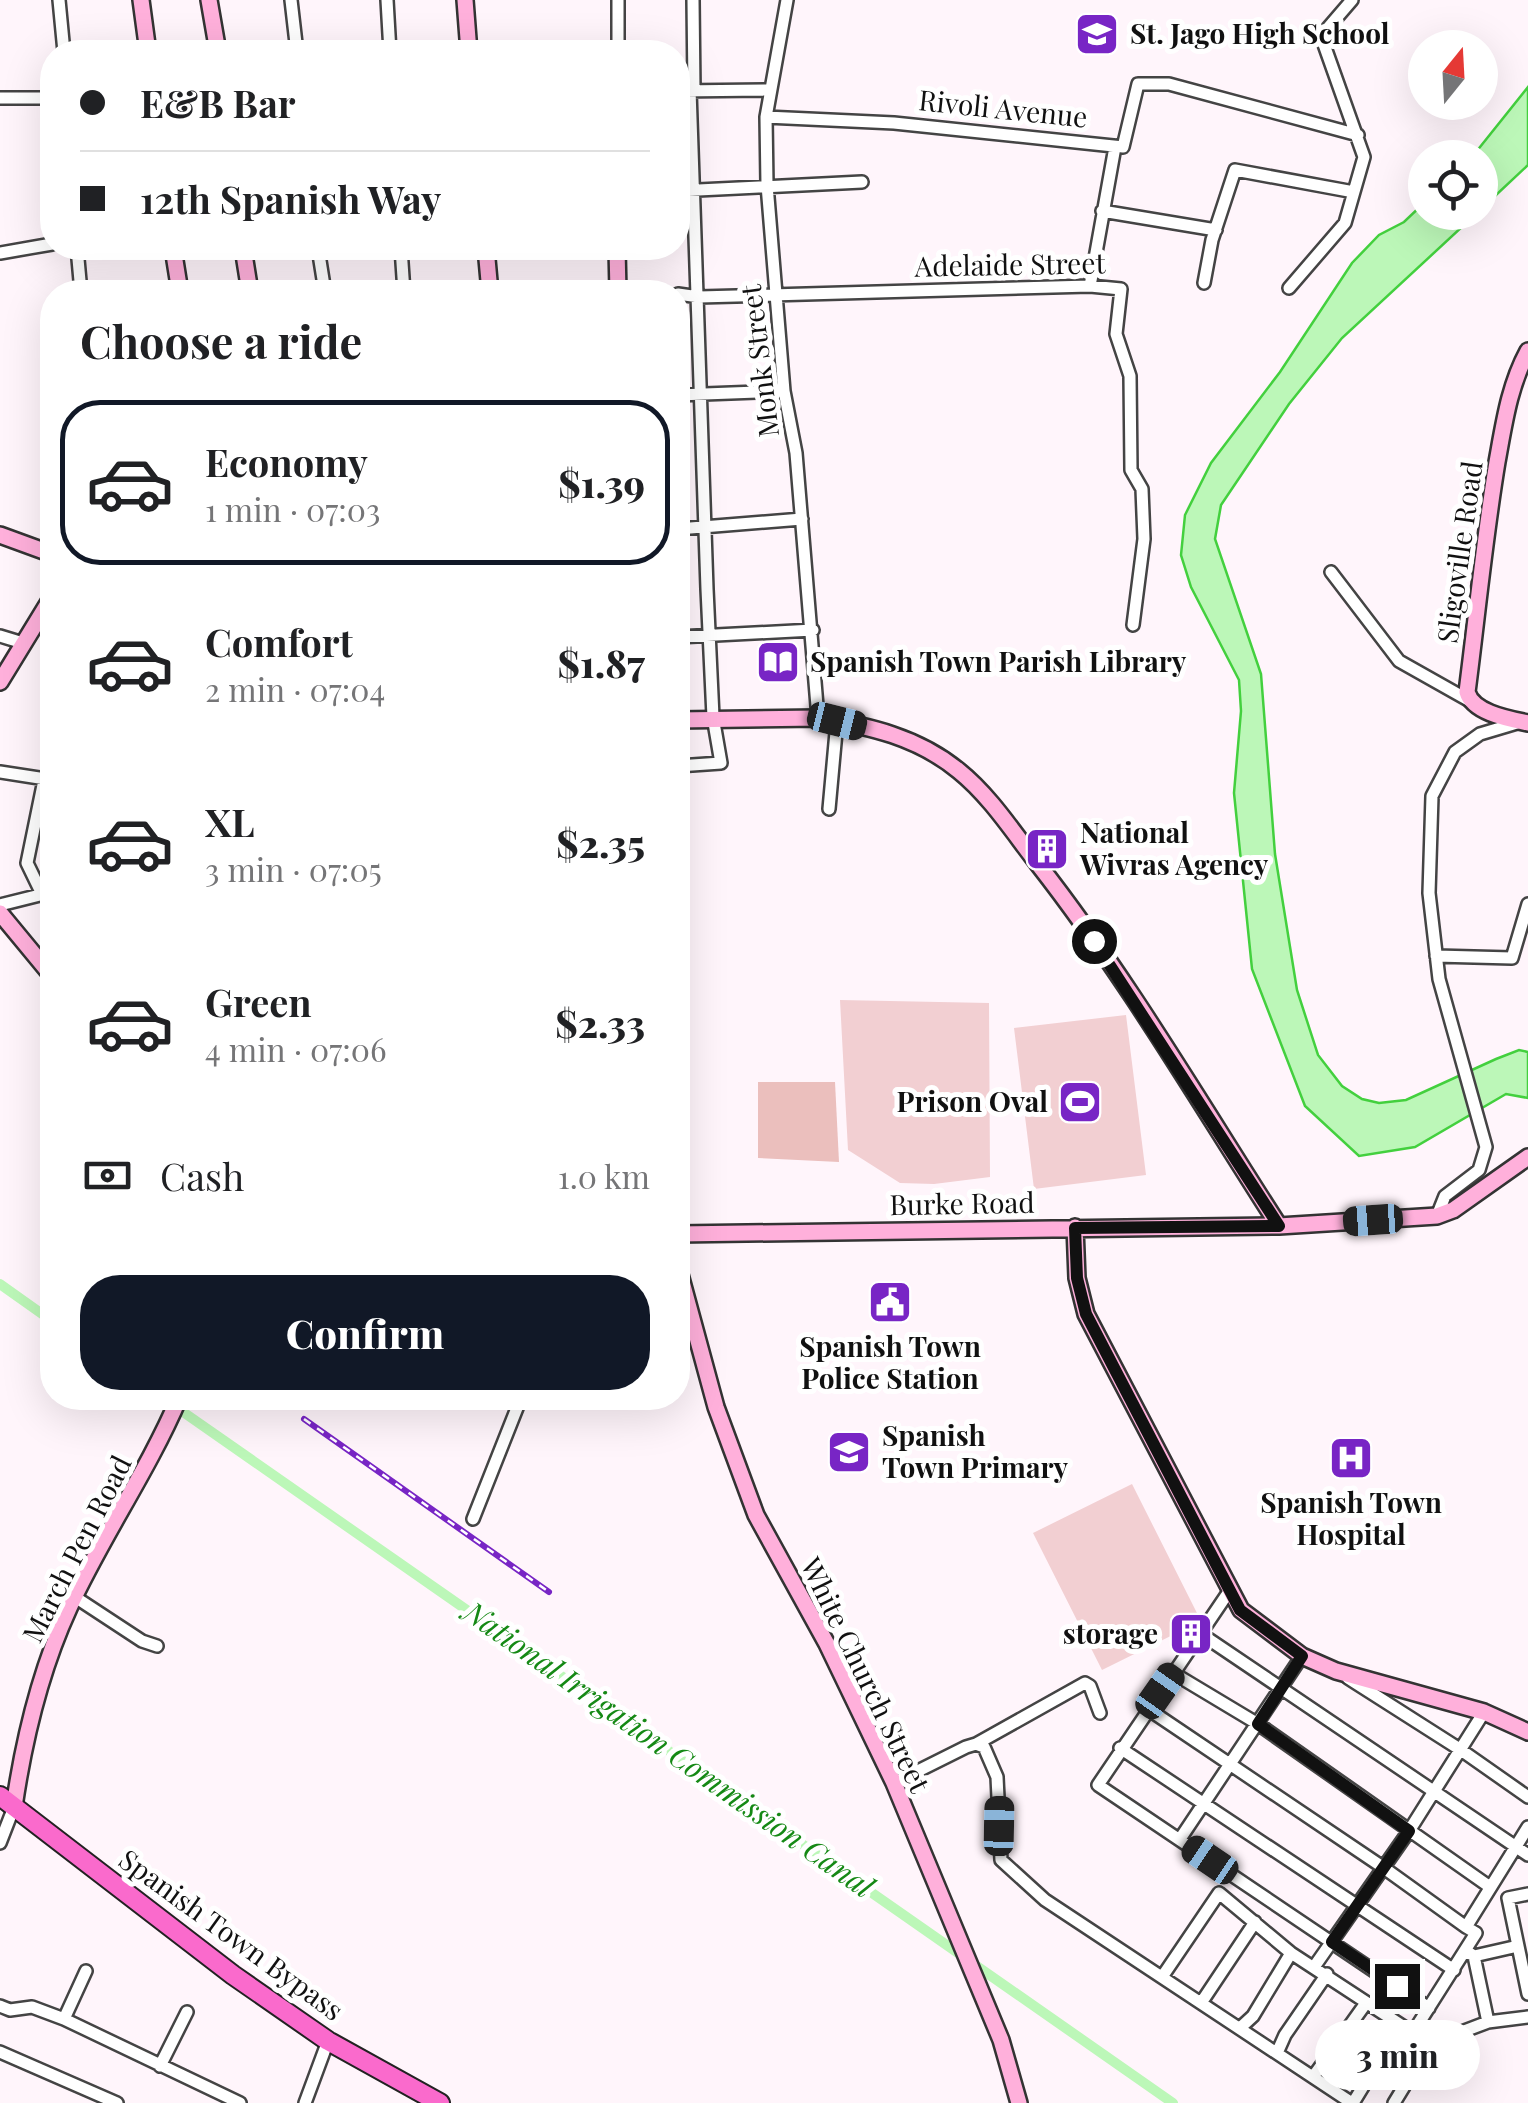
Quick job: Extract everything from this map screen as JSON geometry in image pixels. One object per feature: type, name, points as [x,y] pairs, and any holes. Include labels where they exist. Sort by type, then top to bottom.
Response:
[{"type":"main road","name":"Spanish Town Bypass","points":[[7,1801],[233,1975],[328,2041],[440,2103]]},
{"type":"street","points":[[59,0],[63,40]]},
{"type":"street","points":[[141,0],[146,40]]},
{"type":"street","points":[[209,0],[216,40]]},
{"type":"street","points":[[291,0],[296,40]]},
{"type":"street","points":[[387,0],[389,40]]},
{"type":"street","points":[[465,0],[469,40]]},
{"type":"street","points":[[618,0],[618,40]]},
{"type":"street","points":[[690,45],[693,0]]},
{"type":"street","name":"Monk Street","points":[[787,0],[766,117],[767,185],[784,390],[796,453],[813,630],[818,718]]},
{"type":"street","points":[[1289,288],[1345,223],[1364,157],[1321,36],[1352,0]]},
{"type":"street","name":"Rivoli Avenue","points":[[766,117],[894,122],[1122,148],[1138,84],[1168,84],[1358,135]]},
{"type":"street","points":[[690,90],[770,90]]},
{"type":"street","points":[[0,98],[40,98]]},
{"type":"street","points":[[1090,286],[1115,147]]},
{"type":"street","points":[[690,149],[713,717],[721,762],[690,765]]},
{"type":"street","points":[[1204,283],[1235,170],[1354,192]]},
{"type":"street","points":[[692,188],[862,182]]},
{"type":"street","points":[[1102,211],[1216,230]]},
{"type":"street","points":[[0,253],[40,246]]},
{"type":"street","name":"Adelaide Street","points":[[690,296],[1090,286],[1120,290],[1116,334],[1130,376],[1130,470],[1142,489],[1144,539],[1133,625]]},
{"type":"street","name":"Sligoville Road","points":[[1470,702],[1481,557],[1508,402],[1528,351]]},
{"type":"street","points":[[690,394],[784,390]]},
{"type":"street","points":[[690,527],[802,519]]},
{"type":"street","points":[[0,535],[40,550]]},
{"type":"street","points":[[1331,572],[1398,661],[1470,702],[1524,722]]},
{"type":"street","points":[[0,682],[40,616]]},
{"type":"street","points":[[690,636],[813,630]]},
{"type":"street","points":[[0,636],[23,644]]},
{"type":"street","points":[[690,719],[837,721],[907,738],[960,771],[988,800],[1073,909],[1279,1226]]},
{"type":"street","points":[[829,809],[837,721]]},
{"type":"street","points":[[1437,1216],[1445,1196],[1480,1170],[1486,1147],[1438,979],[1429,893],[1432,796],[1455,752],[1480,734],[1524,722]]},
{"type":"street","points":[[0,772],[40,779]]},
{"type":"street","points":[[40,812],[27,863],[40,882]]},
{"type":"street","points":[[40,895],[0,909],[40,956]]},
{"type":"street","points":[[1436,956],[1512,958],[1528,904]]},
{"type":"street","name":"Burke Road","points":[[690,1234],[1279,1226],[1437,1216],[1467,1201],[1528,1157]]},
{"type":"street","points":[[1075,1228],[1077,1278],[1086,1314],[1240,1610],[1302,1656],[1336,1671],[1484,1712],[1528,1732]]},
{"type":"street","name":"White Church Street","points":[[690,1311],[716,1407],[756,1515],[826,1644],[894,1783],[1000,2040],[1018,2103]]},
{"type":"street","name":"March Pen Road","points":[[0,1843],[7,1801],[51,1651],[75,1597],[174,1410]]},
{"type":"street","points":[[473,1519],[517,1410]]},
{"type":"street","points":[[1230,1590],[1098,1785],[1429,2008]]},
{"type":"street","points":[[75,1597],[142,1641],[157,1646]]},
{"type":"street","points":[[1201,1634],[1528,1855]]},
{"type":"street","points":[[1180,1839],[1302,1656]]},
{"type":"street","points":[[1336,1671],[1528,1797]]},
{"type":"street","points":[[1173,1673],[1258,1724],[1490,1887]]},
{"type":"street","points":[[894,1783],[976,1744],[1085,1683],[1090,1686],[1100,1713]]},
{"type":"street","points":[[1148,1709],[1476,1933],[1470,1954],[1454,1970],[1412,2034]]},
{"type":"street","points":[[1314,1967],[1409,1831],[1484,1712]]},
{"type":"street","points":[[976,1744],[984,1747],[997,1776],[1001,1860],[1045,1900],[1353,2103],[1400,2026]]},
{"type":"street","points":[[1120,1748],[1454,1970]]},
{"type":"street","points":[[1466,1928],[1528,1827]]},
{"type":"street","points":[[1162,1976],[1219,1894],[1291,1953],[1430,2044]]},
{"type":"street","points":[[1528,1894],[1508,1898],[1528,1994]]},
{"type":"street","points":[[1200,2003],[1255,1922]]},
{"type":"street","points":[[1470,1954],[1518,1946]]},
{"type":"street","points":[[1240,2028],[1253,2016],[1291,1953]]},
{"type":"street","points":[[1470,1954],[1488,2022]]},
{"type":"street","points":[[64,2019],[86,1971]]},
{"type":"street","points":[[1277,2054],[1285,2035],[1328,1974]]},
{"type":"street","points":[[1313,2077],[1366,2002]]},
{"type":"street","points":[[0,2006],[10,2010],[32,2007],[64,2019],[240,2103]]},
{"type":"street","points":[[160,2066],[187,2012]]},
{"type":"street","points":[[1394,2103],[1430,2044],[1488,2022],[1528,2017]]},
{"type":"street","points":[[304,2103],[328,2041]]},
{"type":"street","points":[[0,2052],[118,2103]]},
{"type":"shaded area","points":[[1528,87],[1528,165],[1498,193],[1498,140],[1486,140]]},
{"type":"shaded area","points":[[1408,218],[1408,230],[1459,230],[1342,338],[1289,404],[1221,505],[1215,539],[1261,674],[1275,854],[1297,990],[1318,1055],[1342,1086],[1362,1099],[1379,1103],[1406,1100],[1496,1059],[1519,1050],[1528,1052],[1528,1098],[1506,1094],[1415,1147],[1359,1156],[1305,1106],[1252,969],[1234,793],[1241,711],[1239,680],[1191,587],[1181,555],[1185,515],[1211,463],[1280,372],[1352,263],[1379,235]]},
{"type":"shaded area","points":[[840,1000],[989,1003],[990,1177],[934,1184],[900,1183],[848,1150]]},
{"type":"shaded area","name":"Prison Oval","points":[[1126,1015],[1146,1175],[1034,1189],[1014,1028]]},
{"type":"shaded area","points":[[758,1082],[835,1082],[839,1162],[758,1158]]},
{"type":"shaded area","points":[[1132,1484],[1201,1621],[1102,1670],[1033,1533]]},
{"type":"waterway","name":"National Irrigation Commission Canal","points":[[0,1284],[40,1312]]},
{"type":"waterway","name":"National Irrigation Commission Canal","points":[[180,1410],[1173,2103]]},
{"type":"railway","points":[[304,1419],[549,1592]]},
{"type":"place","name":"St. Jago High School","points":[[1097,34]]},
{"type":"place","name":"Spanish Town Parish Library","points":[[778,662]]},
{"type":"place","name":"National Wivras Agency","points":[[1047,849]]},
{"type":"place","name":"Prison Oval","points":[[1080,1102]]},
{"type":"place","name":"Spanish Town Police Station","points":[[890,1302]]},
{"type":"place","name":"Spanish Town Primary","points":[[849,1452]]},
{"type":"place","name":"Spanish Town Hospital","points":[[1351,1458]]},
{"type":"place","name":"storage","points":[[1191,1634]]},
{"type":"route","points":[[1094,941],[1279,1226],[1075,1228],[1077,1278],[1086,1314],[1240,1610],[1302,1656],[1258,1724],[1409,1831],[1332,1942],[1397,1986]]}]
